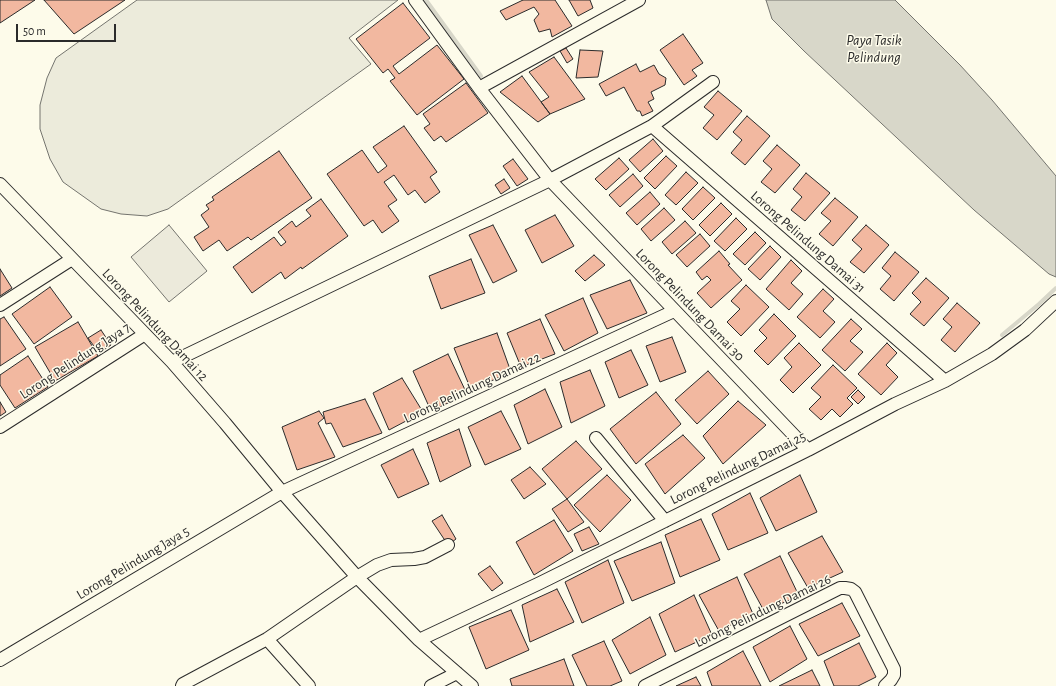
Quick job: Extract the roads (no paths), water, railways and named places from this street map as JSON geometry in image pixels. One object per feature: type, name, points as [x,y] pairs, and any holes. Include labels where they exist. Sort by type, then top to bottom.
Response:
[{"type":"street","name":"Lorong Pelindung Damai 30","points":[[414,0],[550,180],[808,450]]},
{"type":"street","points":[[479,88],[639,0]]},
{"type":"street","points":[[172,362],[550,180],[652,126],[713,82]]},
{"type":"street","name":"Lorong Pelindung Damai 31","points":[[652,126],[945,381]]},
{"type":"street","name":"Lorong Pelindung Damai 12","points":[[1,187],[172,362],[282,492],[357,576],[419,640],[472,686]]},
{"type":"street","points":[[0,305],[72,259]]},
{"type":"street","name":"Lorong Pelindung Damai 25","points":[[419,640],[540,582],[945,381],[992,354],[1025,330],[1056,301]]},
{"type":"street","name":"Lorong Pelindung Damai 22","points":[[282,492],[674,311]]},
{"type":"street","name":"Lorong Pelindung Jaya 7","points":[[0,427],[145,334]]},
{"type":"street","points":[[596,438],[665,520]]},
{"type":"street","name":"Lorong Pelindung Jaya 5","points":[[0,660],[282,492]]},
{"type":"street","points":[[182,686],[183,684],[267,639],[357,576],[384,562],[425,557],[448,545]]},
{"type":"street","name":"Lorong Pelindung Damai 26","points":[[645,686],[840,588],[851,589],[855,592],[894,669],[894,675],[885,686]]},
{"type":"street","points":[[267,639],[309,686]]},
{"type":"street","points":[[430,686],[457,673]]},
{"type":"water","name":"Paya Tasik Pelindung","points":[[766,0],[895,0],[960,65],[992,100],[1056,176],[1056,277],[1049,274],[974,210],[804,51],[772,19]]},
{"type":"waterway","points":[[426,0],[481,76]]},
{"type":"waterway","points":[[1002,335],[1056,288]]}]
